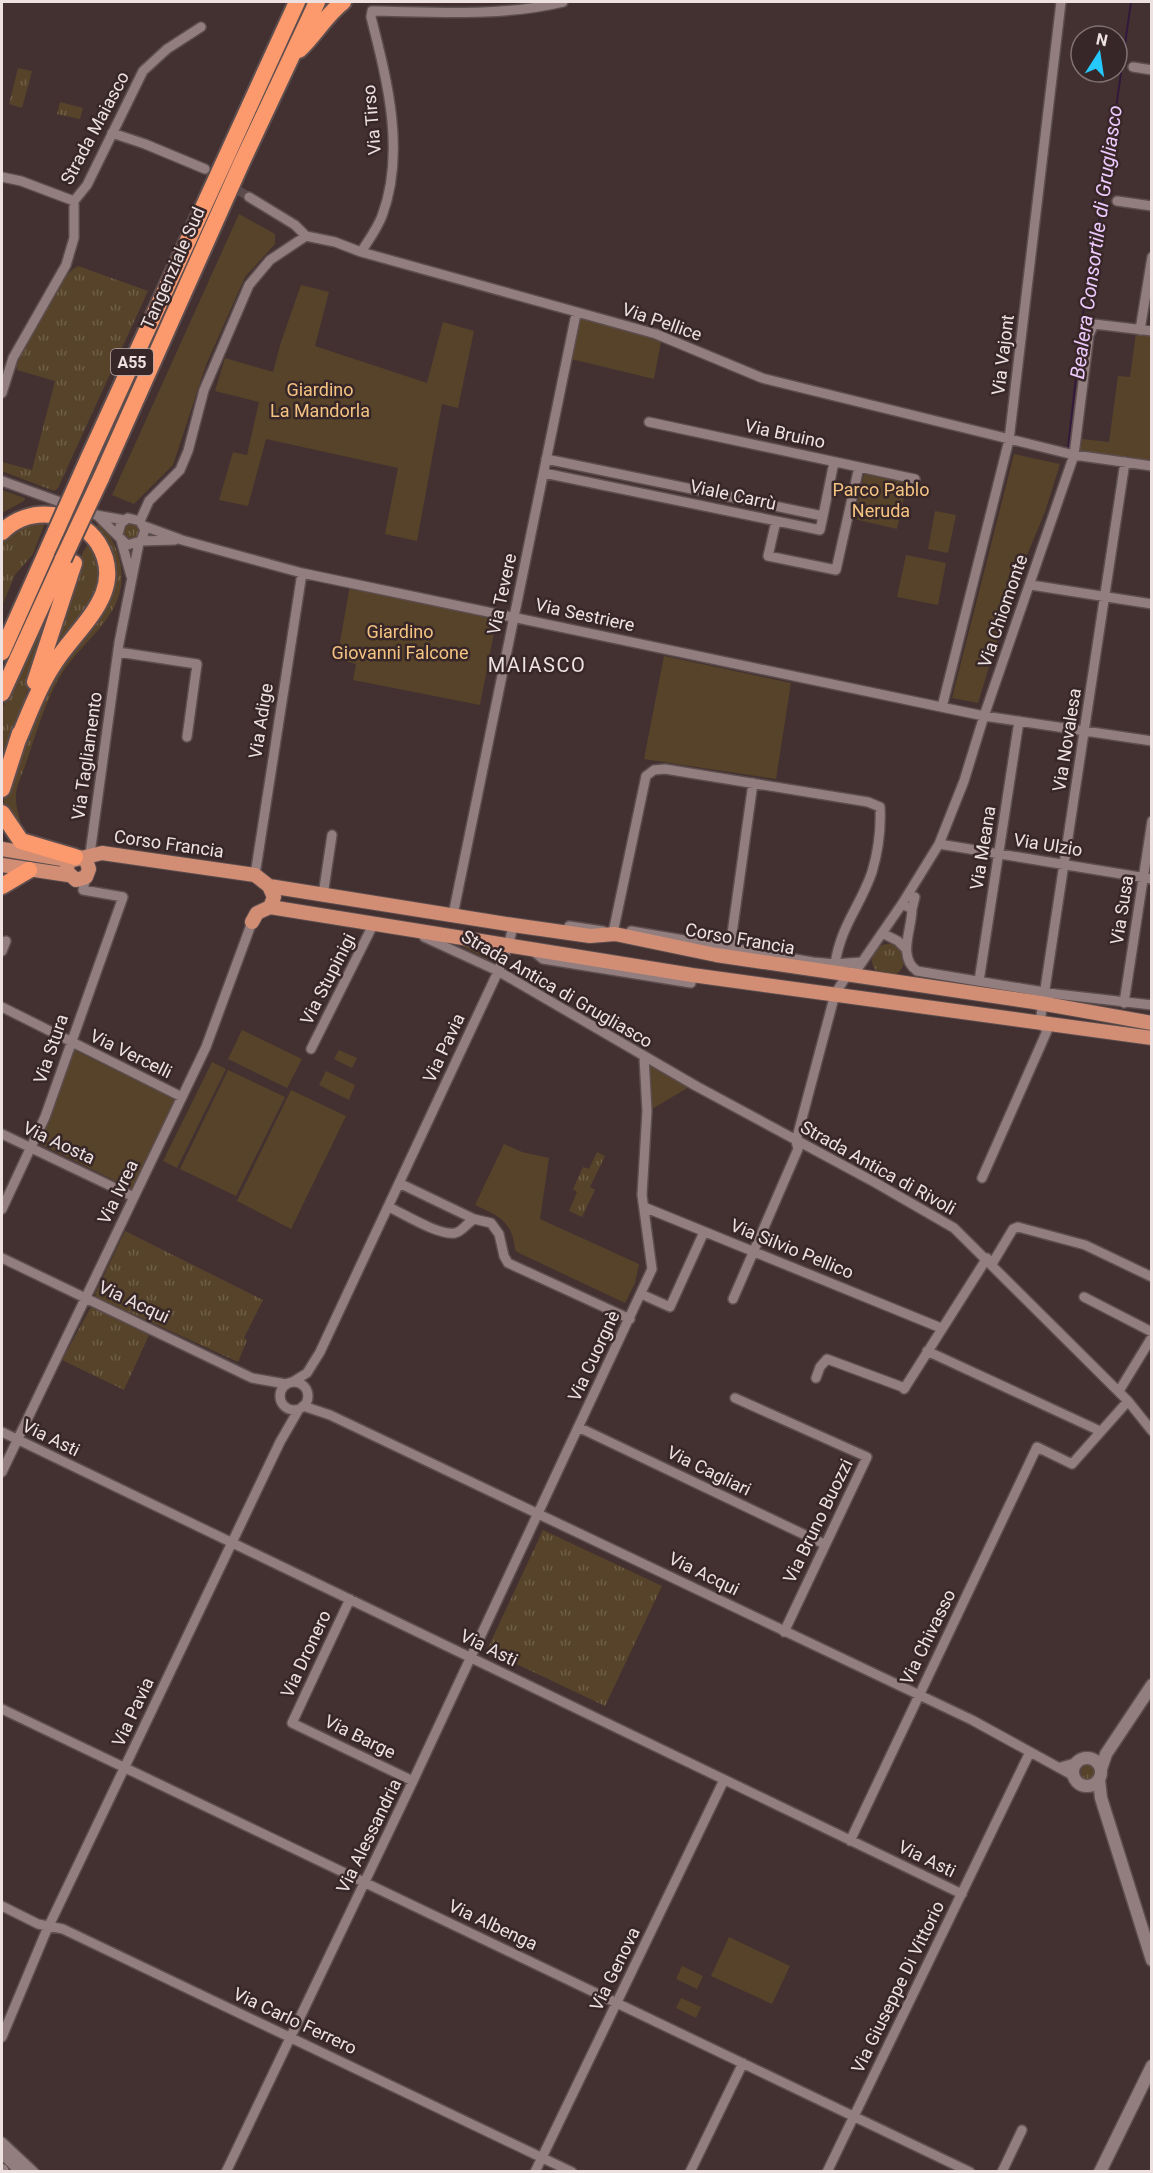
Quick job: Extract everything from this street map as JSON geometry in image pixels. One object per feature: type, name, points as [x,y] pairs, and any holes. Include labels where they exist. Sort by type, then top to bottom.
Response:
[{"type":"highway","name":"A55","points":[[268,60],[283,2]]},
{"type":"highway","name":"Tangenziale Sud","points":[[2,652],[268,60],[297,2]]},
{"type":"highway","name":"A55","points":[[291,57],[317,2]]},
{"type":"highway","name":"A55","points":[[291,57],[317,33],[332,11],[343,2]]},
{"type":"highway","name":"Tangenziale Sud","points":[[2,693],[69,561],[100,478],[291,57]]},
{"type":"highway","points":[[2,532],[21,519],[36,515],[53,515],[70,520],[94,537],[103,551],[107,566],[104,597],[50,668],[17,742]]},
{"type":"highway","points":[[2,789],[69,561]]},
{"type":"highway","points":[[2,813],[21,841],[80,867]]},
{"type":"highway","points":[[2,886],[29,870]]},
{"type":"main road","name":"Corso Francia","points":[[2,849],[80,867]]},
{"type":"main road","name":"Corso Francia","points":[[2,865],[29,870],[80,867],[102,853],[255,875]]},
{"type":"main road","points":[[255,875],[269,886],[274,897],[270,908]]},
{"type":"main road","name":"Corso Francia","points":[[269,886],[453,912],[513,925],[590,936],[615,934],[716,955],[847,975],[1044,998],[1152,1023]]},
{"type":"main road","points":[[252,922],[257,913],[270,908],[399,926],[448,940],[509,944],[692,975],[1152,1038]]},
{"type":"street","name":"Via Tirso","points":[[361,252],[382,217],[394,151],[392,113],[371,17],[372,10],[468,13],[527,8],[563,2]]},
{"type":"street","name":"Via Vajont","points":[[942,707],[1009,440],[1061,2]]},
{"type":"street","name":"Strada Maiasco","points":[[2,393],[4,370],[66,266],[74,238],[74,201],[87,185],[143,71],[167,49],[201,27]]},
{"type":"street","points":[[1133,67],[1152,70]]},
{"type":"street","points":[[112,134],[145,144],[205,170]]},
{"type":"street","name":"Strada Maiasco","points":[[2,177],[21,181],[74,201]]},
{"type":"street","name":"Via Pellice","points":[[249,197],[295,225],[306,236],[335,242],[361,252],[576,314],[656,334],[762,378],[1074,455],[1152,466]]},
{"type":"street","points":[[1117,201],[1152,206]]},
{"type":"street","points":[[96,515],[128,545],[140,542],[145,534],[142,523],[149,501],[180,470],[188,451],[204,390],[249,285],[270,260],[306,236]]},
{"type":"street","points":[[1152,257],[1140,330],[1152,331]]},
{"type":"street","name":"Via Tevere","points":[[453,912],[576,314]]},
{"type":"street","name":"Via Chiomonte","points":[[733,1299],[798,1149],[796,1141],[835,994],[847,975],[861,962],[882,933],[939,844],[964,781],[984,716],[1074,455],[1089,335],[1094,324],[1140,330]]},
{"type":"street","name":"Via Bruino","points":[[649,422],[915,479]]},
{"type":"street","name":"Viale Carrù","points":[[544,473],[820,530],[823,516],[546,459]]},
{"type":"street","points":[[823,516],[834,462]]},
{"type":"street","name":"Via Novalesa","points":[[1040,1022],[1125,462]]},
{"type":"street","points":[[776,521],[768,556],[837,570],[859,467]]},
{"type":"street","points":[[591,483],[594,469]]},
{"type":"street","points":[[625,490],[627,476]]},
{"type":"street","points":[[2,481],[96,515],[124,520],[132,518],[142,523]]},
{"type":"street","points":[[119,537],[118,526],[124,520]]},
{"type":"street","name":"Via Sestriere","points":[[142,523],[182,540],[302,573],[984,716],[1152,741]]},
{"type":"street","name":"Via Tagliamento","points":[[119,537],[131,576]]},
{"type":"street","name":"Via Sestriere","points":[[140,542],[182,540]]},
{"type":"street","name":"Via Tagliamento","points":[[80,867],[131,576],[140,542]]},
{"type":"street","name":"Via Adige","points":[[255,875],[302,573]]},
{"type":"street","points":[[1030,585],[1152,604]]},
{"type":"street","points":[[118,652],[197,664],[187,737]]},
{"type":"street","name":"Via Meana","points":[[979,981],[1019,721]]},
{"type":"street","points":[[614,928],[646,776],[654,770],[665,769],[753,783],[868,802],[880,807],[881,822],[872,872],[839,939],[835,964]]},
{"type":"street","name":"Corso Francia","points":[[730,948],[753,783]]},
{"type":"street","name":"Via Susa","points":[[1124,1003],[1147,878],[1152,821]]},
{"type":"street","points":[[322,895],[332,835]]},
{"type":"street","name":"Via Ulzio","points":[[939,844],[1147,878]]},
{"type":"street","name":"Corso Francia","points":[[80,867],[123,897]]},
{"type":"street","name":"Via Stura","points":[[2,1209],[45,1117],[123,897]]},
{"type":"street","points":[[906,949],[915,897]]},
{"type":"street","points":[[902,904],[912,909]]},
{"type":"street","name":"Corso Francia","points":[[453,912],[593,929],[614,928],[835,964],[861,962]]},
{"type":"street","name":"Via Ivrea","points":[[2,1472],[206,1047],[252,922]]},
{"type":"street","name":"Via Stupinigi","points":[[311,1049],[374,923]]},
{"type":"street","name":"Via Pavia","points":[[290,1383],[307,1373],[320,1352],[498,971],[509,944],[513,925]]},
{"type":"street","points":[[882,933],[898,941],[906,949]]},
{"type":"street","name":"Strada Antica di Grugliasco","points":[[448,940],[696,1086]]},
{"type":"street","points":[[2,951],[6,941]]},
{"type":"street","name":"Corso Francia","points":[[906,949],[910,964],[917,971],[979,981],[1044,998],[1152,1005]]},
{"type":"street","name":"Via Vercelli","points":[[2,1007],[182,1097]]},
{"type":"street","points":[[982,1178],[1047,1031],[1040,1022]]},
{"type":"street","name":"Via Cuorgnè","points":[[538,1514],[652,1269],[642,1179],[646,1111],[644,1057]]},
{"type":"street","name":"Strada Antica di Rivoli","points":[[696,1086],[954,1228],[1119,1391],[1152,1431]]},
{"type":"street","name":"Via Aosta","points":[[2,1134],[134,1197]]},
{"type":"street","points":[[399,1184],[474,1220],[485,1220],[496,1229],[508,1263],[630,1318]]},
{"type":"street","points":[[389,1207],[438,1230],[451,1233],[461,1231],[474,1220]]},
{"type":"street","points":[[644,1207],[704,1232]]},
{"type":"street","points":[[816,1378],[820,1367],[827,1359],[905,1389],[941,1328],[1013,1229],[1018,1227],[1085,1245],[1152,1277]]},
{"type":"street","name":"Via Silvio Pellico","points":[[641,1294],[670,1308],[704,1232],[747,1250],[754,1250],[941,1328]]},
{"type":"street","name":"Via Acqui","points":[[2,1258],[252,1378],[282,1403]]},
{"type":"street","points":[[1084,1297],[1152,1335],[1119,1391]]},
{"type":"street","points":[[927,1351],[1100,1431],[1128,1401]]},
{"type":"street","name":"Via Pavia","points":[[307,1393],[320,1352]]},
{"type":"street","name":"Via Acqui","points":[[252,1378],[290,1383]]},
{"type":"street","points":[[290,1383],[302,1384],[307,1393],[301,1408],[291,1410],[282,1403],[280,1391],[290,1383]]},
{"type":"street","name":"Via Acqui","points":[[307,1393],[330,1415]]},
{"type":"street","name":"Via Bruno Buozzi","points":[[735,1398],[867,1457],[784,1632]]},
{"type":"street","name":"Via Pavia","points":[[280,1440],[286,1415],[282,1403]]},
{"type":"street","name":"Via Pavia","points":[[2,2037],[16,1999],[49,1926],[124,1768],[280,1440],[301,1408]]},
{"type":"street","name":"Via Acqui","points":[[301,1408],[330,1415],[784,1632],[972,1719],[1061,1767],[1074,1776],[1081,1785],[1096,1774],[1101,1798],[1152,1960]]},
{"type":"street","name":"Via Cagliari","points":[[578,1427],[825,1544]]},
{"type":"street","name":"Via Chivasso","points":[[850,1840],[1037,1447],[1072,1464],[1100,1431]]},
{"type":"street","name":"Via Asti","points":[[2,1432],[962,1894]]},
{"type":"street","name":"Via Alessandria","points":[[226,2172],[538,1514]]},
{"type":"street","name":"Via Dronero","points":[[292,1723],[350,1599]]},
{"type":"street","points":[[1096,1774],[1106,1754],[1152,1685]]},
{"type":"street","name":"Via Albenga","points":[[2,1709],[970,2172]]},
{"type":"street","name":"Via Barge","points":[[292,1723],[413,1781]]},
{"type":"street","name":"Via Giuseppe Di Vittorio","points":[[827,2172],[1030,1752]]},
{"type":"street","points":[[1061,1767],[1087,1758],[1096,1774]]},
{"type":"street","points":[[1074,1776],[1078,1762]]},
{"type":"street","name":"Via Genova","points":[[535,2172],[724,1780]]},
{"type":"street","name":"Via Carlo Ferrero","points":[[2,1906],[49,1926],[63,1929],[572,2172]]},
{"type":"street","name":"Via Pavia","points":[[2,2019],[16,1999]]},
{"type":"street","points":[[690,2172],[743,2063]]},
{"type":"street","points":[[1100,2172],[1152,2066]]},
{"type":"street","points":[[1002,2172],[1022,2130]]},
{"type":"street","points":[[2,2142],[34,2172]]},
{"type":"street","points":[[2,2152],[22,2172]]},
{"type":"green space","points":[[18,68],[32,71],[22,108],[9,104]]},
{"type":"green space","points":[[60,102],[83,108],[80,119],[57,114]]},
{"type":"green space","points":[[239,214],[275,234],[275,244],[245,277],[206,365],[173,465],[134,504],[112,495]]},
{"type":"green space","points":[[78,266],[148,291],[58,488],[54,491],[2,471],[2,462],[32,470],[55,381],[17,370],[16,366],[51,296],[69,273]]},
{"type":"green space","name":"Giardino La Mandorla","points":[[301,285],[329,292],[315,346],[427,383],[443,322],[474,331],[458,408],[442,404],[417,541],[385,534],[398,468],[266,439],[248,506],[219,500],[233,452],[247,455],[259,402],[215,391],[225,358],[273,372]]},
{"type":"green space","points":[[576,314],[662,336],[654,379],[567,358]]},
{"type":"green space","points":[[1136,333],[1151,335],[1151,462],[1080,450],[1082,439],[1109,442],[1118,376],[1130,377]]},
{"type":"green space","points":[[1014,454],[1060,464],[1045,512],[1012,591],[978,703],[952,698]]},
{"type":"green space","name":"Parco Pablo Neruda","points":[[864,474],[907,483],[897,529],[854,519]]},
{"type":"green space","points":[[2,490],[25,498],[24,501],[2,513]]},
{"type":"green space","points":[[935,511],[956,515],[948,553],[928,549]]},
{"type":"green space","points":[[46,520],[33,554],[15,575],[2,606],[2,539],[11,530]]},
{"type":"green space","points":[[130,522],[136,523],[141,531],[140,537],[128,541],[122,534],[124,525]]},
{"type":"green space","points":[[98,524],[110,537],[118,554],[122,575],[120,593],[104,623],[68,664],[48,701],[17,790],[16,805],[21,824],[16,830],[4,806],[3,791],[42,692],[107,599],[95,531]]},
{"type":"green space","points":[[90,541],[101,567],[94,604],[47,658],[83,552]]},
{"type":"green space","points":[[906,555],[946,563],[938,605],[897,597]]},
{"type":"green space","points":[[58,582],[50,619],[2,771],[2,709]]},
{"type":"green space","name":"Giardino Giovanni Falcone","points":[[350,585],[497,617],[480,705],[353,680],[356,664],[337,659]]},
{"type":"green space","points":[[664,656],[791,683],[776,779],[644,759]]},
{"type":"green space","points":[[453,942],[500,950],[494,962]]},
{"type":"green space","points":[[888,944],[900,948],[904,960],[900,972],[888,976],[876,972],[872,960],[876,948]]},
{"type":"green space","points":[[242,1030],[302,1059],[287,1088],[228,1059]]},
{"type":"green space","points":[[74,1050],[175,1099],[132,1189],[40,1144]]},
{"type":"green space","points":[[339,1050],[357,1058],[352,1068],[334,1059]]},
{"type":"green space","points":[[212,1062],[226,1069],[177,1168],[163,1161]]},
{"type":"green space","points":[[649,1066],[689,1087],[652,1109]]},
{"type":"green space","points":[[228,1070],[285,1097],[236,1196],[180,1169]]},
{"type":"green space","points":[[326,1071],[355,1085],[349,1100],[319,1085]]},
{"type":"green space","points":[[291,1090],[346,1116],[291,1229],[237,1201]]},
{"type":"green space","points":[[504,1144],[522,1152],[549,1158],[540,1219],[639,1264],[635,1283],[625,1303],[519,1253],[515,1250],[514,1240],[508,1226],[498,1217],[475,1205]]},
{"type":"green space","points":[[597,1152],[605,1156],[590,1187],[595,1190],[582,1217],[569,1211],[577,1192],[573,1189],[583,1167],[589,1169]]},
{"type":"green space","points":[[125,1231],[263,1300],[244,1338],[247,1340],[238,1362],[96,1297],[95,1294]]},
{"type":"green space","points":[[91,1307],[149,1335],[124,1390],[62,1360]]},
{"type":"green space","points":[[543,1530],[662,1586],[605,1706],[487,1650]]},
{"type":"green space","points":[[1089,1764],[1097,1772],[1089,1780],[1081,1772]]},
{"type":"green space","points":[[729,1937],[790,1966],[772,2004],[711,1976]]},
{"type":"green space","points":[[682,1966],[703,1976],[697,1989],[676,1979]]},
{"type":"green space","points":[[681,1998],[701,2007],[696,2018],[676,2008]]},
{"type":"waterway","name":"Bealera Consortile di Grugliasco","points":[[1068,448],[1088,271],[1102,207],[1131,2]]},
{"type":"tunnel","points":[[205,169],[249,197]]},
{"type":"district","name":"MAIASCO","points":[[537,665]]}]
